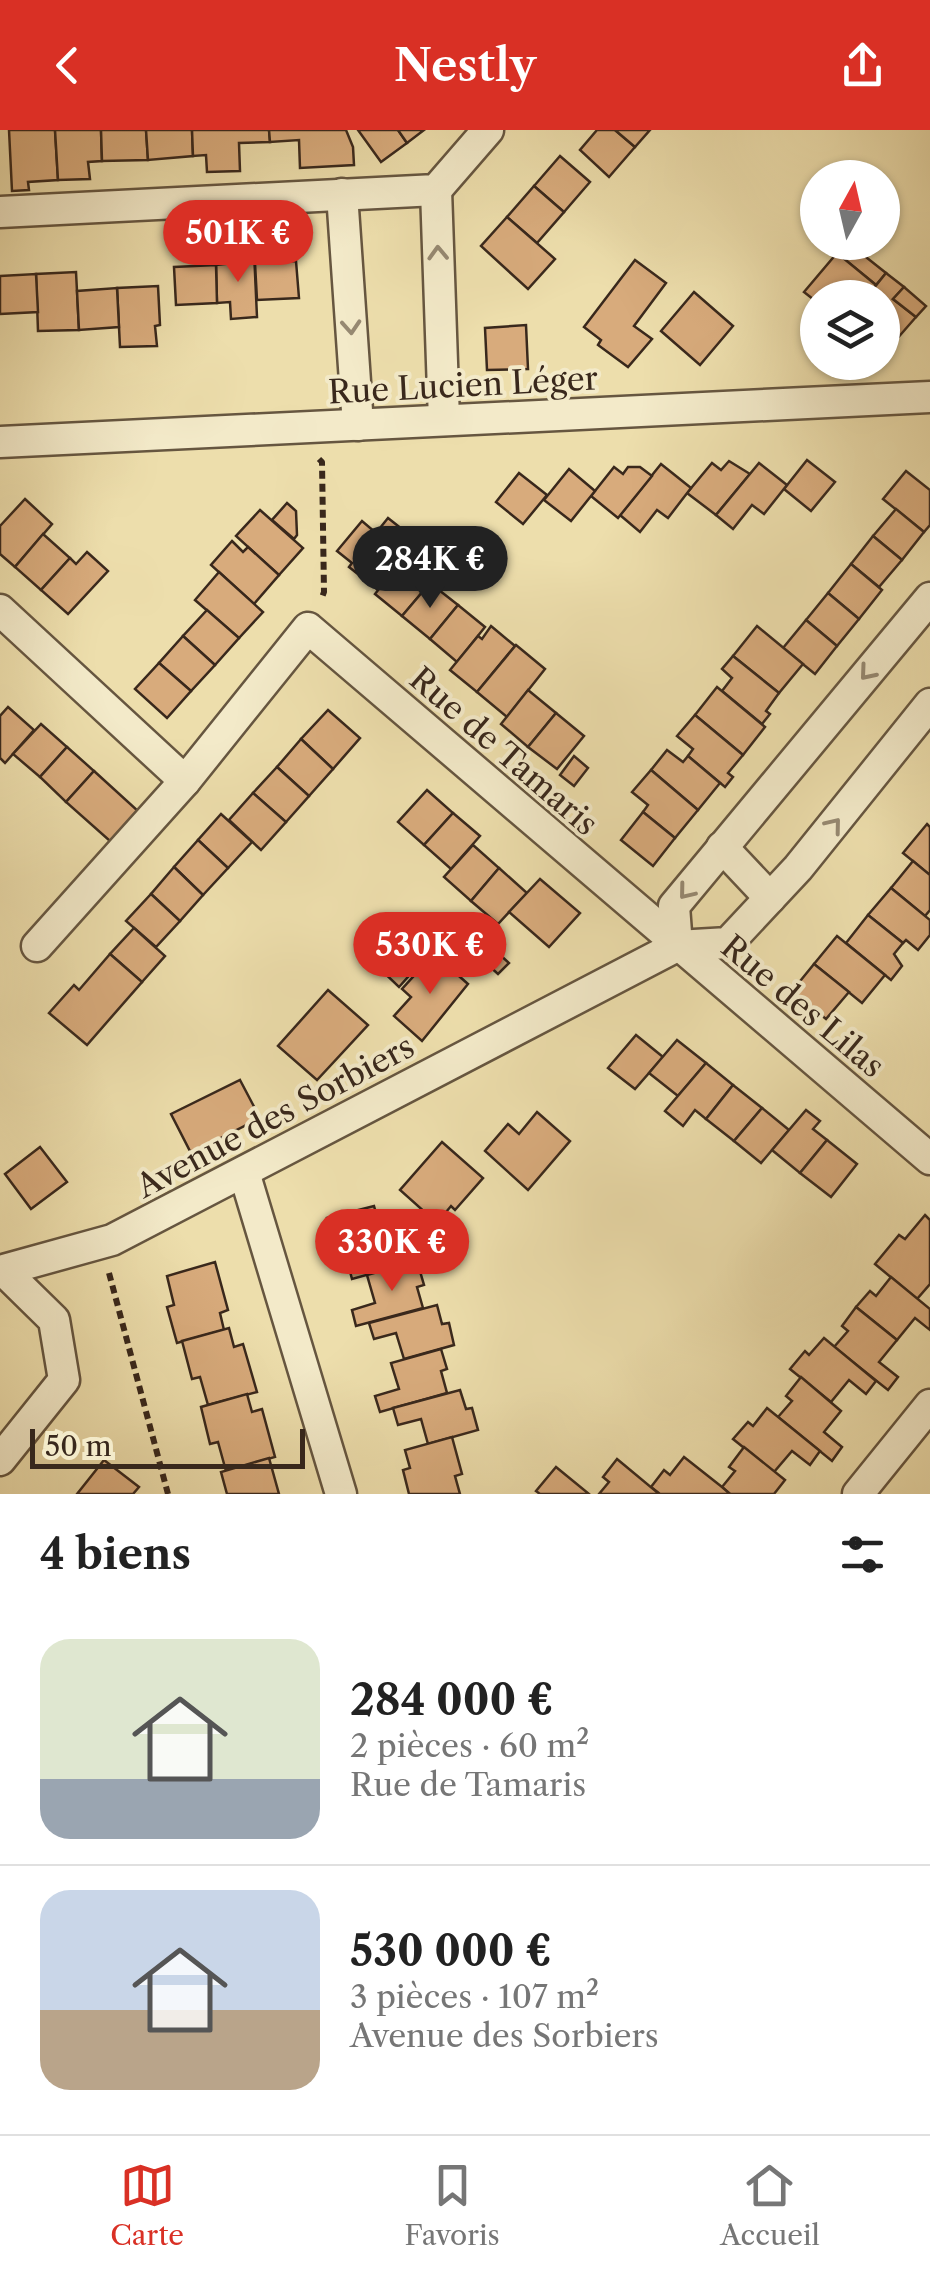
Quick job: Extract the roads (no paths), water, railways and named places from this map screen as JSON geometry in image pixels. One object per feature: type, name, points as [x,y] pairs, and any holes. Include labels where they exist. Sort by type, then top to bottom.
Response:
[{"type":"street","points":[[444,420],[436,190],[488,130]]},
{"type":"street","points":[[0,212],[436,190]]},
{"type":"street","points":[[342,194],[358,425]]},
{"type":"street","name":"Rue Lucien Léger","points":[[0,442],[930,397]]},
{"type":"street","points":[[677,946],[674,906],[930,598]]},
{"type":"street","points":[[0,610],[185,781],[37,946]]},
{"type":"street","name":"Rue de Tamaris","points":[[185,781],[308,628],[677,946]]},
{"type":"street","name":"Avenue des Sorbiers","points":[[2,1271],[101,1244],[677,946],[728,943],[798,868],[930,704]]},
{"type":"street","points":[[722,847],[770,898]]},
{"type":"street","name":"Rue des Lilas","points":[[677,946],[930,1159]]},
{"type":"street","points":[[244,1172],[342,1494]]},
{"type":"street","points":[[0,1460],[64,1380],[54,1320],[2,1271]]},
{"type":"street","points":[[858,1494],[930,1405]]}]
